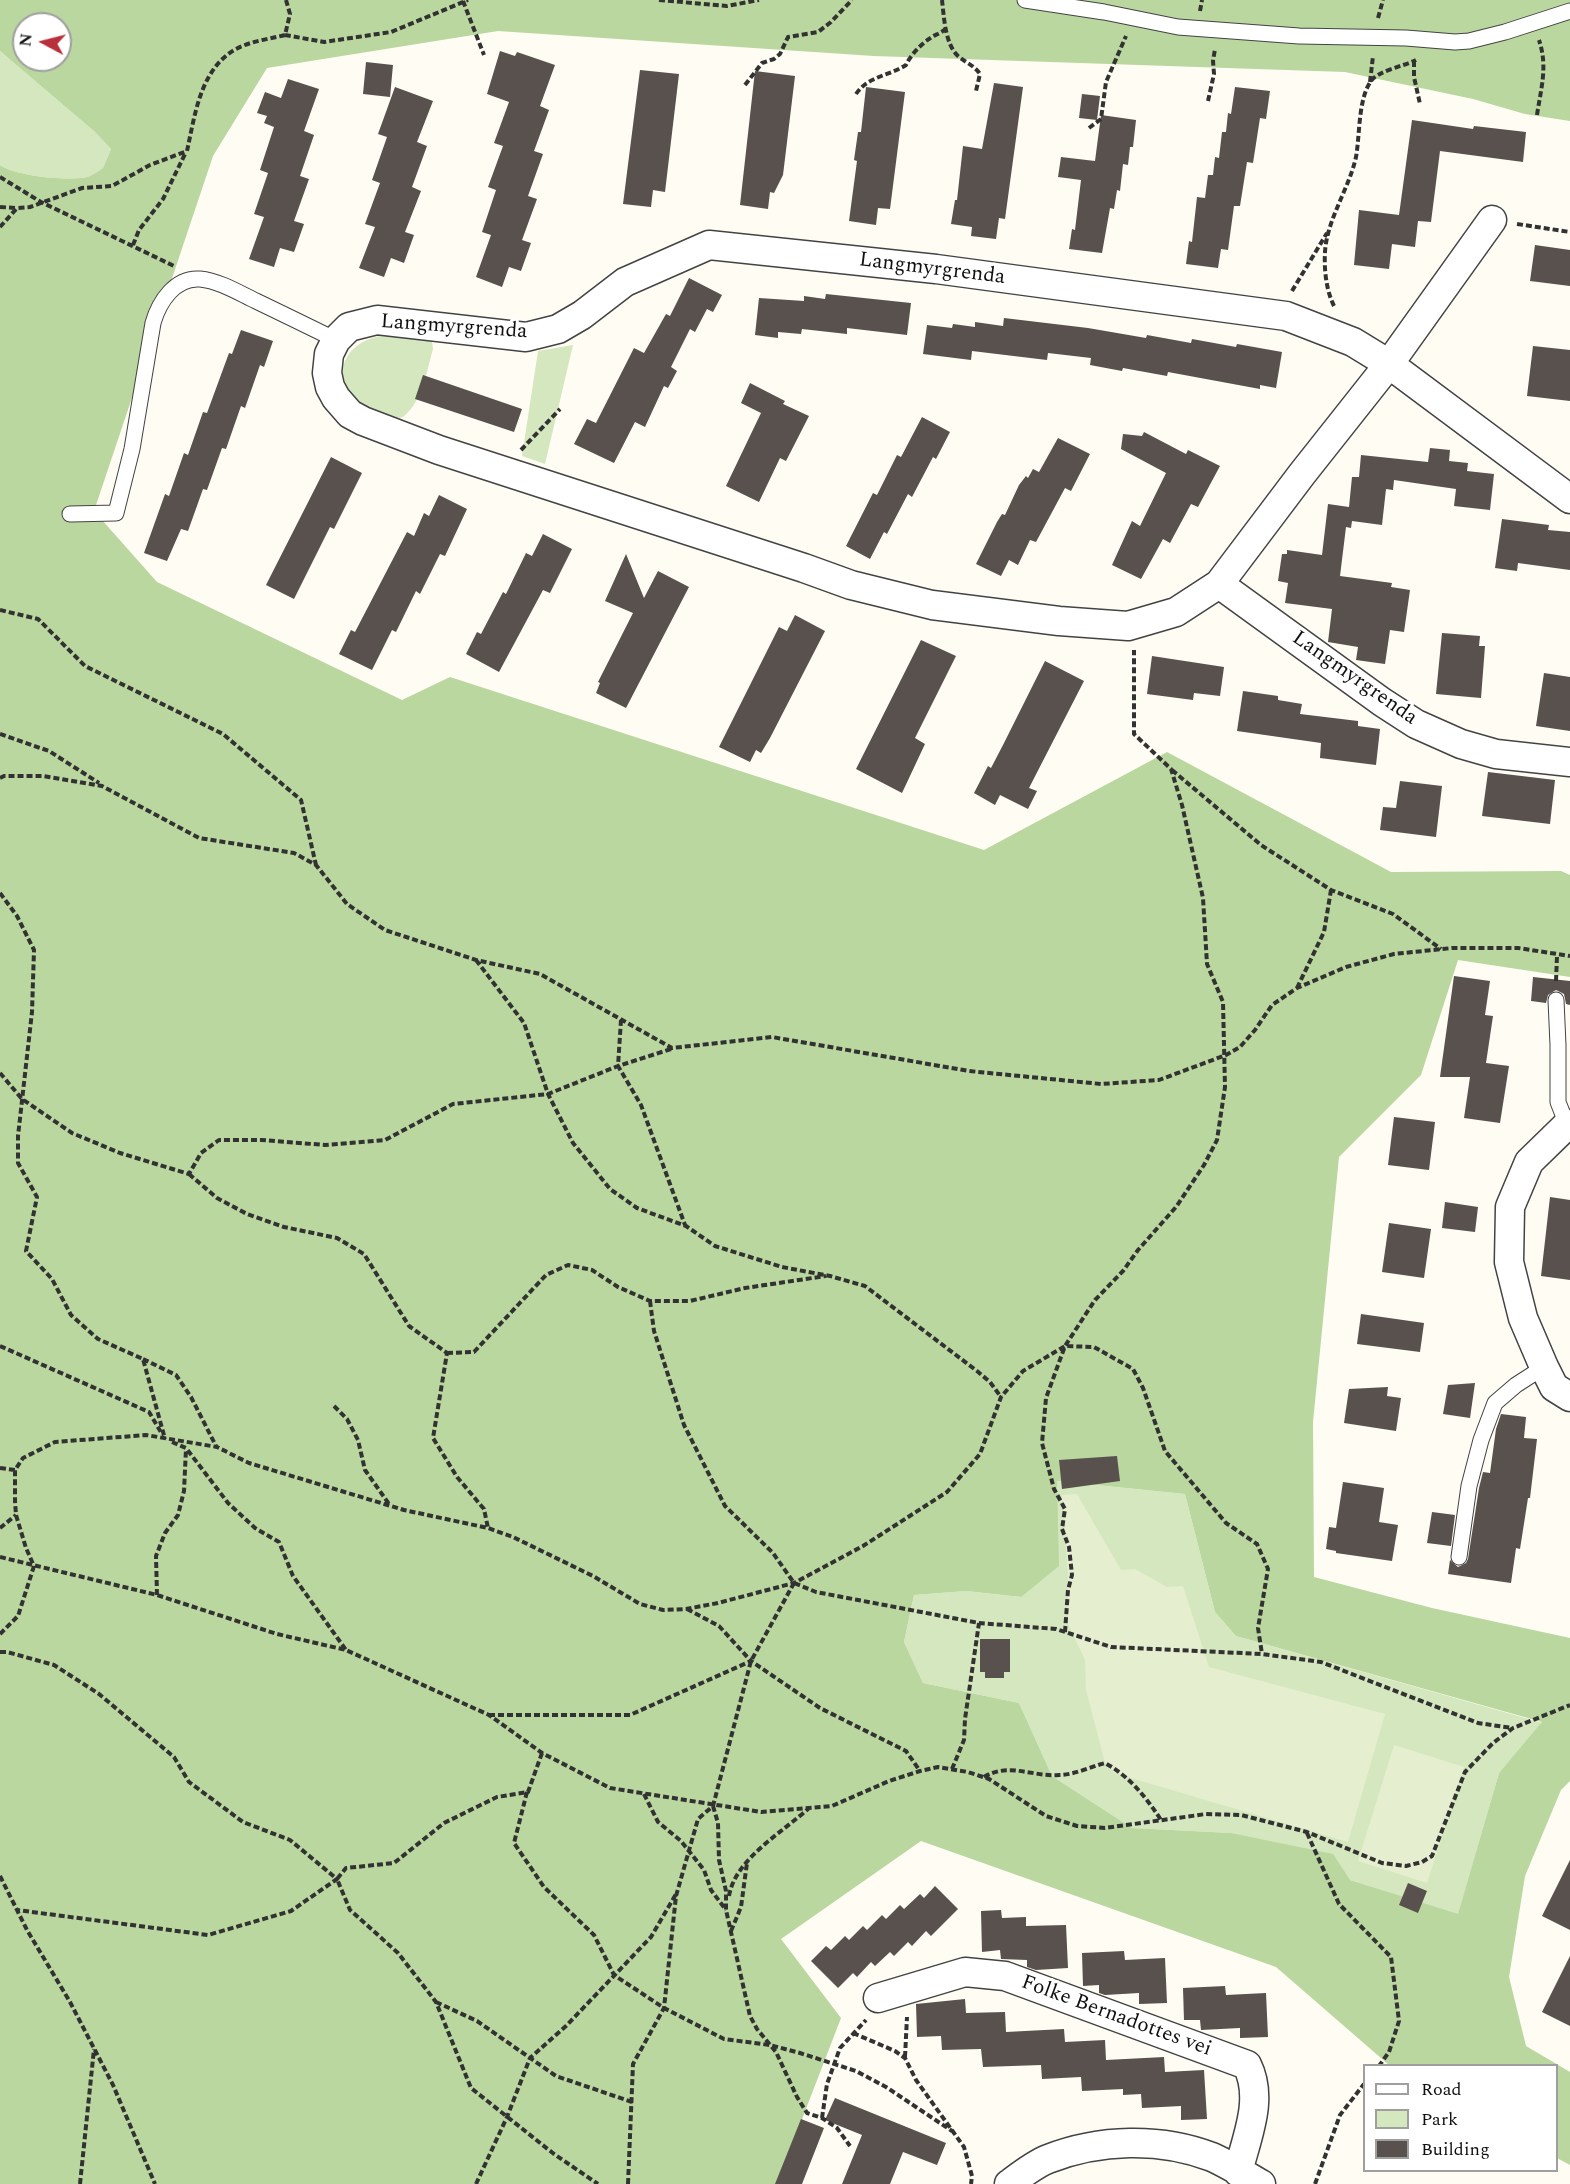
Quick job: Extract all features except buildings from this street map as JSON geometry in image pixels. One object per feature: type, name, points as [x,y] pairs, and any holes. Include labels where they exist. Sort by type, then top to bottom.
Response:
[{"type":"street","points":[[336,340],[329,354],[327,374],[336,398],[350,414],[440,450],[851,585],[932,605],[1059,621],[1128,626],[1176,612],[1219,584],[1389,364],[1492,220]]},
{"type":"street","name":"Langmyrgrenda","points":[[336,340],[348,327],[377,320],[526,337],[558,329],[582,315],[625,282],[709,245],[936,269],[1286,316],[1353,342],[1389,364],[1570,499]]},
{"type":"street","name":"Langmyrgrenda","points":[[1219,584],[1416,724],[1461,744],[1496,754],[1570,762]]},
{"type":"street","points":[[1568,1124],[1529,1162],[1510,1207],[1509,1262],[1523,1318],[1544,1367],[1554,1387],[1570,1397]]},
{"type":"street","name":"Folke Bernadottes vei","points":[[878,1998],[965,1972],[1005,1977],[1247,2065],[1254,2079],[1255,2103],[1249,2178],[1212,2157],[1169,2145],[1124,2143],[1088,2147],[1046,2159],[1009,2184]]},
{"type":"lane","points":[[1025,0],[1178,27],[1299,36],[1406,38],[1455,42],[1534,23],[1570,11]]},
{"type":"lane","points":[[70,514],[116,513],[132,449],[158,307],[173,288],[199,279],[222,285],[336,340]]},
{"type":"lane","points":[[1556,1000],[1558,1102],[1568,1124]]},
{"type":"lane","points":[[1459,1557],[1469,1486],[1481,1440],[1495,1404],[1516,1385],[1544,1367]]},
{"type":"path","points":[[285,35],[290,14],[286,0]]},
{"type":"path","points":[[133,245],[139,230],[163,199],[187,151],[201,91],[208,76],[224,57],[237,48],[285,35],[324,42],[391,32],[464,0],[484,55]]},
{"type":"path","points":[[658,0],[728,6],[759,0]]},
{"type":"path","points":[[745,86],[762,63],[780,54],[788,37],[818,32],[852,0]]},
{"type":"path","points":[[942,0],[946,28],[954,52],[975,66],[980,74],[976,91]]},
{"type":"path","points":[[1089,128],[1101,119],[1106,82],[1121,44],[1136,20]]},
{"type":"path","points":[[1534,23],[1543,51],[1545,74],[1537,115]]},
{"type":"path","points":[[855,93],[869,81],[906,65],[926,41],[946,28]]},
{"type":"path","points":[[1208,101],[1219,31]]},
{"type":"path","points":[[1286,300],[1328,233],[1344,194],[1356,156],[1359,126],[1370,82],[1376,76],[1455,42]]},
{"type":"path","points":[[1414,61],[1414,77],[1420,104]]},
{"type":"path","points":[[0,207],[30,207],[82,188],[112,186],[150,165],[187,151]]},
{"type":"path","points":[[0,177],[41,202],[199,279]]},
{"type":"path","points":[[0,227],[17,208]]},
{"type":"path","points":[[1492,220],[1570,232]]},
{"type":"path","points":[[1328,233],[1325,272],[1332,302],[1338,314]]},
{"type":"path","points":[[502,469],[560,409]]},
{"type":"path","points":[[0,610],[38,619],[85,666],[223,734],[301,800],[316,865]]},
{"type":"path","points":[[1134,645],[1134,734],[1171,769],[1261,845],[1331,890],[1393,914],[1441,950]]},
{"type":"path","points":[[0,734],[49,751],[102,786],[199,838],[294,853],[316,865],[347,904],[386,930],[476,960],[540,975],[672,1048]]},
{"type":"path","points":[[1065,1632],[1068,1590],[1072,1575],[1069,1547],[1062,1528],[1065,1509],[1054,1489],[1041,1443],[1046,1398],[1065,1346],[1095,1300],[1123,1271],[1138,1250],[1176,1207],[1204,1166],[1217,1140],[1225,1087],[1223,1002],[1207,964],[1203,898],[1171,769]]},
{"type":"path","points":[[0,778],[4,776],[43,776],[102,786]]},
{"type":"path","points":[[1297,988],[1324,932],[1331,890]]},
{"type":"path","points":[[0,892],[34,950],[32,1012],[18,1136],[18,1163],[37,1197],[26,1251],[52,1279],[71,1315],[98,1339],[176,1375],[191,1397],[217,1447]]},
{"type":"path","points":[[189,1174],[201,1153],[219,1140],[262,1140],[325,1145],[385,1140],[453,1104],[548,1094],[618,1066],[672,1048],[772,1037],[969,1071],[1101,1084],[1158,1080],[1226,1055],[1239,1047],[1256,1030],[1272,1005],[1297,988],[1346,967],[1394,954],[1460,947],[1518,948],[1557,956],[1570,956]]},
{"type":"path","points":[[1556,1000],[1557,956]]},
{"type":"path","points":[[476,960],[524,1023],[548,1094],[573,1143],[610,1189],[637,1208],[686,1226],[715,1246],[782,1267],[830,1276],[865,1286],[977,1371],[990,1382],[1001,1397]]},
{"type":"path","points":[[621,1020],[618,1066],[641,1105],[686,1226]]},
{"type":"path","points":[[0,1073],[22,1099],[72,1133],[120,1153],[189,1174],[217,1198],[247,1214],[284,1227],[337,1238],[364,1254],[409,1326],[447,1353],[474,1352],[546,1275],[568,1264],[592,1270],[618,1287],[650,1301],[690,1302],[745,1288],[830,1276]]},
{"type":"path","points":[[650,1301],[654,1331],[684,1425],[725,1506],[773,1553],[794,1582],[816,1592],[979,1623],[1056,1629],[1111,1647],[1262,1654],[1321,1662],[1478,1723],[1513,1728]]},
{"type":"path","points":[[0,1346],[149,1412],[165,1439],[186,1448],[228,1503],[255,1528],[279,1542],[293,1576],[345,1650]]},
{"type":"path","points":[[0,1634],[18,1616],[34,1566],[16,1515],[15,1470],[23,1458],[56,1442],[146,1435],[217,1447],[249,1463],[389,1505],[488,1528],[513,1537],[593,1576],[640,1604],[663,1610],[686,1609],[718,1603],[794,1582],[863,1546],[947,1492],[980,1454],[1001,1397],[1023,1371],[1065,1346],[1094,1347],[1133,1369],[1143,1389],[1165,1451],[1226,1523],[1257,1544],[1268,1569],[1258,1628],[1262,1654]]},
{"type":"path","points":[[447,1353],[433,1438],[457,1478],[484,1509],[488,1528]]},
{"type":"path","points":[[143,1359],[165,1439]]},
{"type":"path","points":[[334,1406],[346,1419],[358,1440],[365,1470],[389,1505]]},
{"type":"path","points":[[158,1595],[156,1556],[165,1533],[178,1515],[184,1491],[186,1448]]},
{"type":"path","points":[[0,1468],[15,1470]]},
{"type":"path","points":[[0,1528],[16,1515]]},
{"type":"path","points":[[0,1557],[158,1595],[277,1634],[345,1650],[489,1715],[542,1753],[610,1788],[761,1812],[832,1806],[889,1781],[938,1767],[983,1777],[1046,1816],[1077,1826],[1105,1828],[1206,1814],[1241,1815],[1307,1832],[1382,1863],[1406,1866],[1422,1862],[1432,1856],[1465,1772],[1493,1743],[1513,1728],[1570,1705]]},
{"type":"path","points":[[794,1582],[751,1661],[713,1806],[718,1822],[719,1860],[726,1891],[726,1910],[750,2016],[770,2045],[807,2113],[822,2118],[837,2128],[850,2146]]},
{"type":"path","points":[[686,1609],[719,1626],[751,1661],[820,1708],[906,1751],[920,1771]]},
{"type":"path","points":[[952,1769],[964,1740],[979,1623]]},
{"type":"path","points":[[0,1652],[54,1665],[99,1694],[174,1757],[189,1782],[243,1822],[290,1840],[337,1879],[350,1910],[398,1953],[436,2002],[471,2088],[554,2154],[597,2184]]},
{"type":"path","points":[[489,1715],[630,1715],[751,1661]]},
{"type":"path","points":[[542,1753],[514,1843],[544,1887],[594,1935],[614,1975],[664,2008],[724,2039],[770,2045],[856,2071],[885,2087],[952,2131]]},
{"type":"path","points":[[983,1777],[994,1771],[1008,1769],[1057,1776],[1105,1763],[1115,1768],[1149,1800],[1161,1820]]},
{"type":"path","points":[[16,1910],[208,1935],[291,1911],[337,1879],[346,1868],[394,1863],[444,1823],[497,1797],[528,1792]]},
{"type":"path","points":[[644,1794],[658,1822],[690,1852],[704,1870],[711,1890],[726,1910]]},
{"type":"path","points":[[628,2184],[633,2064],[664,2008],[676,1896],[698,1819],[713,1806]]},
{"type":"path","points":[[726,1910],[730,1890],[738,1873],[766,1842],[810,1808]]},
{"type":"path","points":[[1307,1832],[1339,1904],[1391,1957],[1399,2021],[1389,2052],[1380,2064]]},
{"type":"path","points":[[730,1931],[741,1907],[747,1863]]},
{"type":"path","points":[[0,1876],[16,1910],[70,2002],[113,2085],[155,2184]]},
{"type":"path","points":[[476,2184],[507,2117],[530,2058],[566,2026],[651,1937],[679,1888]]},
{"type":"path","points":[[905,2058],[909,1989]]},
{"type":"path","points":[[822,2118],[827,2084],[840,2048],[872,2014],[878,1998]]},
{"type":"path","points":[[436,2002],[477,2021],[556,2076],[632,2102]]},
{"type":"path","points":[[853,2033],[895,2051],[905,2058],[916,2080],[963,2147],[972,2176],[971,2184]]},
{"type":"path","points":[[80,2184],[94,2048]]},
{"type":"path","points":[[1315,2184],[1340,2115],[1363,2086]]},
{"type":"green space","points":[[0,0],[1570,0],[1570,121],[1525,114],[1473,99],[1345,72],[874,56],[498,31],[267,68],[213,156],[94,511],[157,582],[402,700],[450,677],[984,850],[1167,752],[1391,872],[1561,871],[1570,875],[1570,977],[1458,960],[1421,1075],[1339,1157],[1313,1422],[1314,1577],[1432,1608],[1570,1638],[1570,1781],[1561,1790],[1525,1876],[1509,1977],[1526,2046],[1556,2064],[1388,2064],[1276,1967],[921,1841],[781,1939],[841,2018],[777,2184],[0,2184],[0,165],[17,172],[39,176],[84,178],[103,168],[111,149],[95,132],[25,72],[72,72],[72,12],[12,12],[12,61],[0,51]],"holes":[[[1057,1481],[1185,1494],[1215,1612],[1236,1636],[1542,1722],[1499,1773],[1458,1914],[1350,1880],[1333,1854],[1231,1833],[1132,1828],[1052,1776],[1019,1703],[923,1683],[904,1642],[914,1595],[966,1591],[1021,1597],[1059,1566]]]},
{"type":"green space","points":[[0,51],[12,61],[12,72],[25,72],[95,132],[111,149],[103,168],[81,178],[39,176],[17,172],[0,165]]},
{"type":"green space","points":[[387,335],[432,341],[433,349],[420,394],[410,410],[400,418],[377,412],[358,402],[345,384],[343,373],[344,363],[356,347],[364,341]]},
{"type":"green space","points":[[573,345],[545,464],[522,456],[538,351]]},
{"type":"green space","points":[[1056,1481],[1185,1494],[1215,1612],[1236,1636],[1543,1723],[1499,1773],[1458,1915],[1350,1880],[1231,1833],[1132,1828],[1052,1776],[1019,1703],[923,1683],[904,1642],[914,1595],[966,1591],[1020,1597]]},
{"type":"green space","points":[[1077,1494],[1121,1570],[1135,1569],[1167,1587],[1183,1586],[1209,1667],[1385,1714],[1348,1842],[1114,1773],[1105,1763],[1086,1690],[1085,1660],[1068,1624],[1068,1574],[1062,1495]]},
{"type":"green space","points":[[1394,1745],[1464,1767],[1427,1883],[1358,1861]]},
{"type":"green space","points":[[1558,2065],[1570,2072],[1570,2165],[1558,2159]]}]
